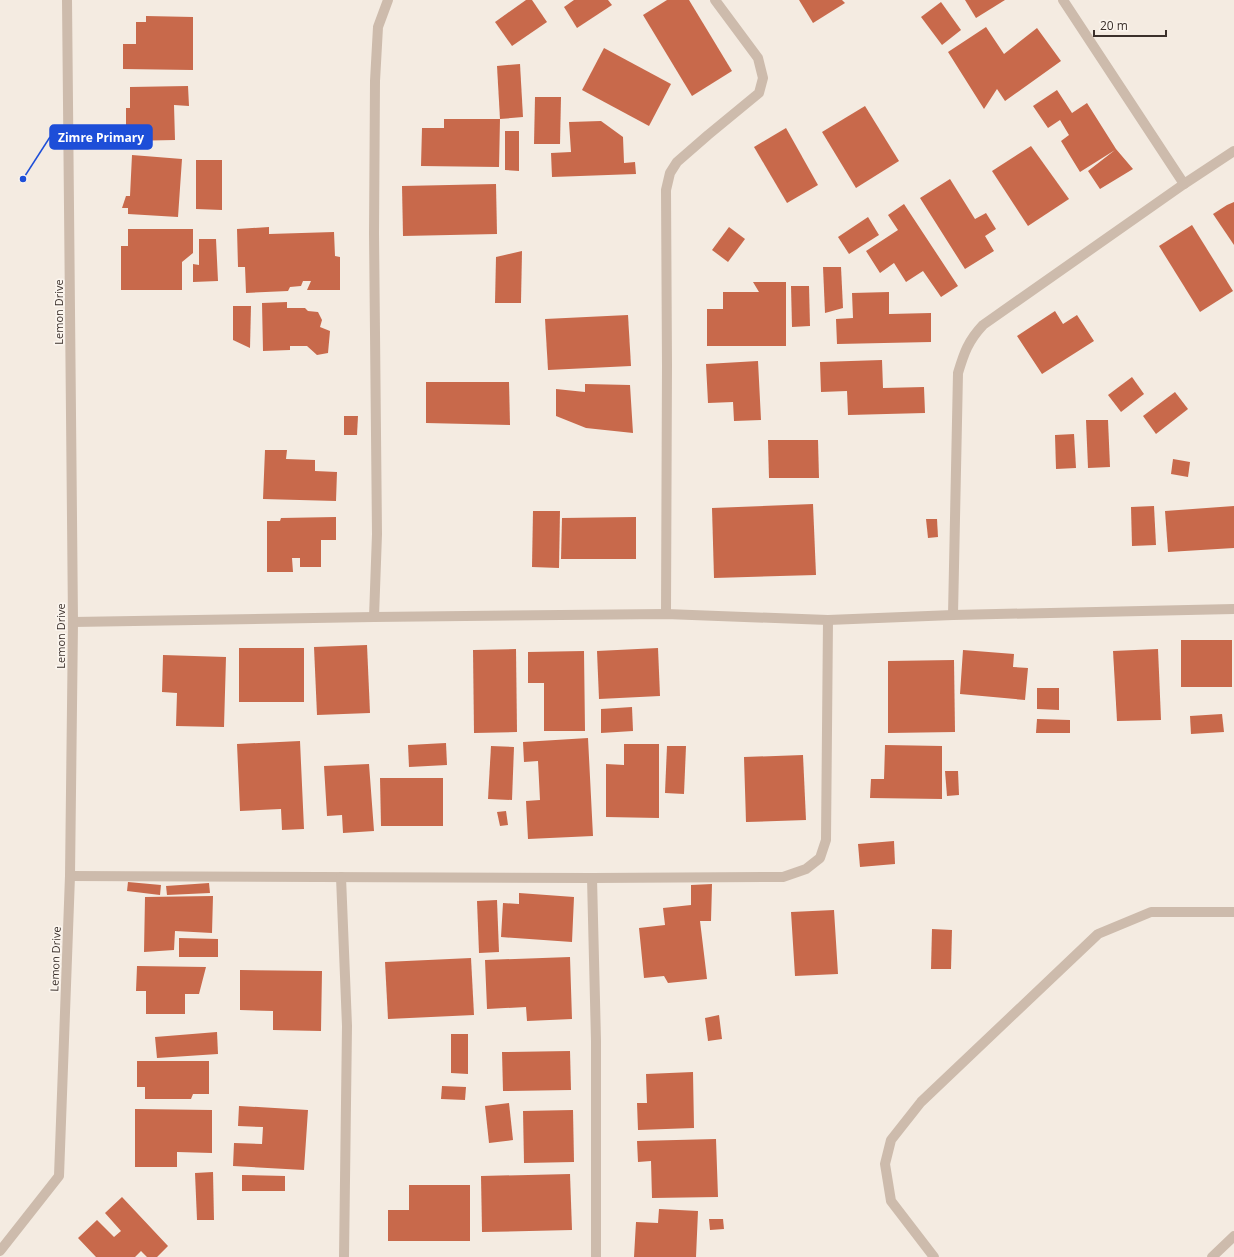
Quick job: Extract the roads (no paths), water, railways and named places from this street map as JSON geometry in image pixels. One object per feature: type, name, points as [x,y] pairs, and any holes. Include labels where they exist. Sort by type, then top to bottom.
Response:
[{"type":"street","name":"Lemon Drive","points":[[0,1251],[59,1176],[70,876],[72,622],[67,0]]},
{"type":"street","points":[[374,617],[377,534],[374,233],[375,82],[378,27],[388,0]]},
{"type":"street","points":[[666,614],[668,365],[666,190],[670,173],[677,162],[708,134],[759,93],[763,78],[758,58],[715,0]]},
{"type":"street","points":[[1062,0],[1184,184]]},
{"type":"street","points":[[953,614],[958,373],[964,352],[973,336],[983,325],[1184,184],[1234,151]]},
{"type":"street","points":[[72,622],[666,614],[828,620],[953,614],[1234,610]]},
{"type":"street","points":[[70,876],[592,878],[783,877],[806,869],[820,858],[826,840],[828,620]]},
{"type":"street","points":[[341,877],[347,1026],[344,1257]]},
{"type":"street","points":[[592,878],[596,1041],[596,1257]]},
{"type":"street","points":[[934,1257],[891,1201],[885,1164],[891,1140],[920,1102],[1098,934],[1151,912],[1234,912]]},
{"type":"street","points":[[1212,1257],[1234,1236]]},
{"type":"place","name":"Zimre Primary","points":[[23,179]]}]
